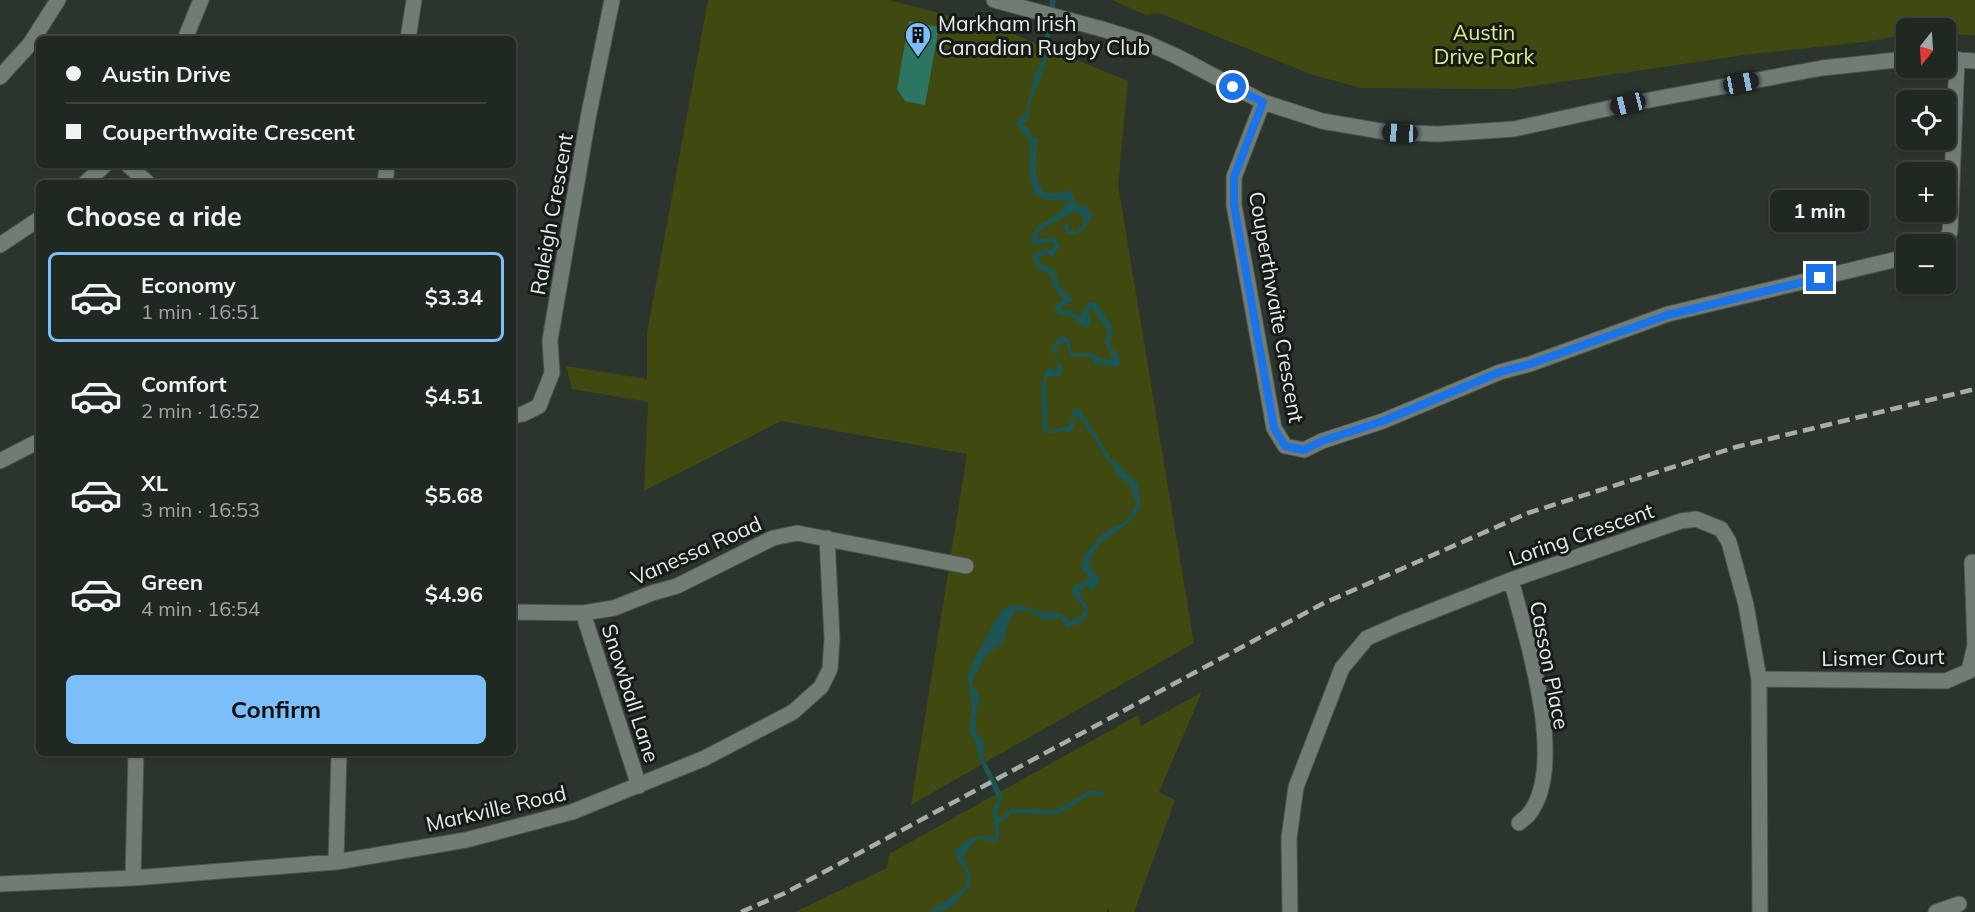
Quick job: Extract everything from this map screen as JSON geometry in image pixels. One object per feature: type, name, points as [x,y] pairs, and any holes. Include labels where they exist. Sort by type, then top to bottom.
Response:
[{"type":"street","points":[[0,77],[30,44],[58,0]]},
{"type":"street","points":[[186,36],[201,0]]},
{"type":"street","points":[[408,36],[414,0]]},
{"type":"street","name":"Raleigh Crescent","points":[[516,415],[524,414],[538,406],[552,373],[550,340],[588,118],[612,0]]},
{"type":"street","points":[[994,0],[1081,23],[1147,44],[1176,56],[1263,102],[1322,121],[1386,132],[1438,134],[1506,130],[1628,104],[1822,68],[1896,60]]},
{"type":"street","points":[[1956,59],[1975,61]]},
{"type":"street","points":[[1949,234],[1951,78]]},
{"type":"street","name":"Couperthwaite Crescent","points":[[1263,102],[1234,177],[1234,205],[1274,428],[1285,446],[1304,450],[1322,441],[1383,421],[1500,372],[1530,364],[1668,315],[1896,259]]},
{"type":"street","points":[[88,180],[102,168]]},
{"type":"street","points":[[131,168],[145,180]]},
{"type":"street","points":[[0,245],[36,221]]},
{"type":"street","points":[[0,460],[36,442]]},
{"type":"street","name":"Loring Crescent","points":[[1290,912],[1289,838],[1296,787],[1342,668],[1367,638],[1511,580],[1681,521],[1696,519],[1720,529],[1729,542],[1746,605],[1759,679],[1760,912]]},
{"type":"street","name":"Vanessa Road","points":[[516,612],[583,613],[614,608],[677,586],[773,538],[797,533],[966,566]]},
{"type":"street","name":"Markville Road","points":[[0,884],[133,878],[336,862],[466,840],[515,828],[573,812],[639,786],[705,758],[793,712],[821,687],[830,669],[832,638],[827,538]]},
{"type":"street","name":"Lismer Court","points":[[1759,679],[1946,681],[1969,671],[1975,645],[1972,562]]},
{"type":"street","name":"Casson Place","points":[[1511,580],[1530,652],[1542,713],[1545,752],[1544,778],[1537,799],[1529,814],[1519,823]]},
{"type":"street","name":"Snowball Lane","points":[[583,613],[639,786]]},
{"type":"street","points":[[133,878],[135,756]]},
{"type":"street","points":[[336,862],[339,756]]},
{"type":"street","points":[[1936,912],[1959,904]]},
{"type":"green space","points":[[708,0],[889,0],[1001,29],[1128,81],[1118,185],[1194,643],[911,805],[967,454],[781,421],[644,491],[648,402],[572,389],[566,366],[647,379],[647,333]]},
{"type":"green space","name":"Austin Drive Park","points":[[1112,0],[1975,0],[1975,35],[1956,34],[1956,18],[1896,18],[1896,37],[1744,55],[1514,89],[1361,88],[1313,75],[1159,13],[1146,15]]},
{"type":"green space","points":[[1202,692],[1159,792],[1175,800],[1134,912],[1110,912],[1108,908],[1106,912],[795,912],[887,868],[889,854],[1138,715],[1141,726]]},
{"type":"water","points":[[1050,0],[1056,0],[1046,64],[1030,105],[1029,117],[1023,126],[1029,128],[1031,136],[1038,138],[1036,166],[1043,191],[1054,194],[1071,190],[1076,204],[1087,206],[1090,214],[1094,214],[1083,231],[1074,235],[1066,233],[1063,228],[1070,222],[1068,229],[1075,232],[1082,226],[1084,217],[1075,211],[1041,230],[1037,235],[1038,239],[1054,237],[1060,246],[1053,257],[1048,254],[1039,257],[1040,263],[1056,271],[1060,287],[1072,297],[1073,301],[1062,307],[1062,311],[1071,310],[1080,317],[1087,303],[1098,304],[1113,329],[1110,346],[1121,357],[1118,367],[1095,364],[1089,356],[1070,357],[1066,343],[1059,343],[1055,356],[1064,369],[1059,377],[1048,376],[1046,378],[1048,431],[1069,426],[1072,410],[1080,409],[1110,457],[1138,483],[1141,506],[1128,523],[1094,551],[1089,566],[1100,579],[1092,591],[1087,586],[1081,590],[1082,599],[1089,609],[1084,620],[1069,628],[1065,627],[1061,618],[1044,620],[1028,610],[1016,612],[1010,619],[1003,642],[987,655],[972,680],[980,696],[975,720],[976,732],[985,744],[983,757],[1003,796],[997,813],[1000,833],[995,843],[979,838],[963,856],[971,875],[970,886],[953,906],[938,912],[929,912],[965,885],[966,872],[957,859],[955,850],[972,838],[996,836],[992,811],[998,799],[979,759],[977,745],[969,731],[972,704],[967,678],[972,663],[1001,611],[1009,605],[1061,613],[1070,621],[1081,615],[1085,609],[1071,593],[1074,586],[1090,578],[1081,568],[1084,555],[1103,533],[1126,521],[1136,504],[1131,487],[1117,474],[1079,417],[1075,415],[1073,418],[1074,428],[1069,433],[1061,431],[1049,434],[1043,430],[1043,379],[1049,367],[1057,371],[1058,366],[1052,347],[1057,339],[1063,336],[1069,338],[1072,352],[1078,354],[1089,352],[1102,359],[1113,359],[1105,342],[1108,332],[1093,309],[1087,310],[1092,323],[1086,328],[1069,315],[1062,316],[1054,311],[1057,304],[1063,300],[1052,285],[1051,275],[1039,268],[1033,260],[1033,256],[1039,251],[1053,249],[1052,242],[1036,245],[1031,242],[1035,229],[1059,212],[1069,200],[1047,200],[1034,194],[1029,174],[1030,142],[1015,123],[1026,112],[1034,77],[1042,60]]},
{"type":"building","name":"Markham Irish Canadian Rugby Club","points":[[909,21],[939,27],[925,105],[905,101],[897,89]]},
{"type":"waterway","points":[[998,822],[1011,811],[1057,812],[1091,792],[1102,794]]},
{"type":"railway","points":[[741,912],[785,893],[1322,604],[1528,513],[1736,447],[1975,389]]},
{"type":"place","name":"Markham Irish Canadian Rugby Club","points":[[918,58]]},
{"type":"route","points":[[1233,87],[1263,102],[1234,177],[1234,205],[1248,271],[1274,428],[1285,446],[1304,450],[1322,441],[1383,421],[1500,372],[1530,364],[1564,350],[1668,315],[1820,278]]}]
